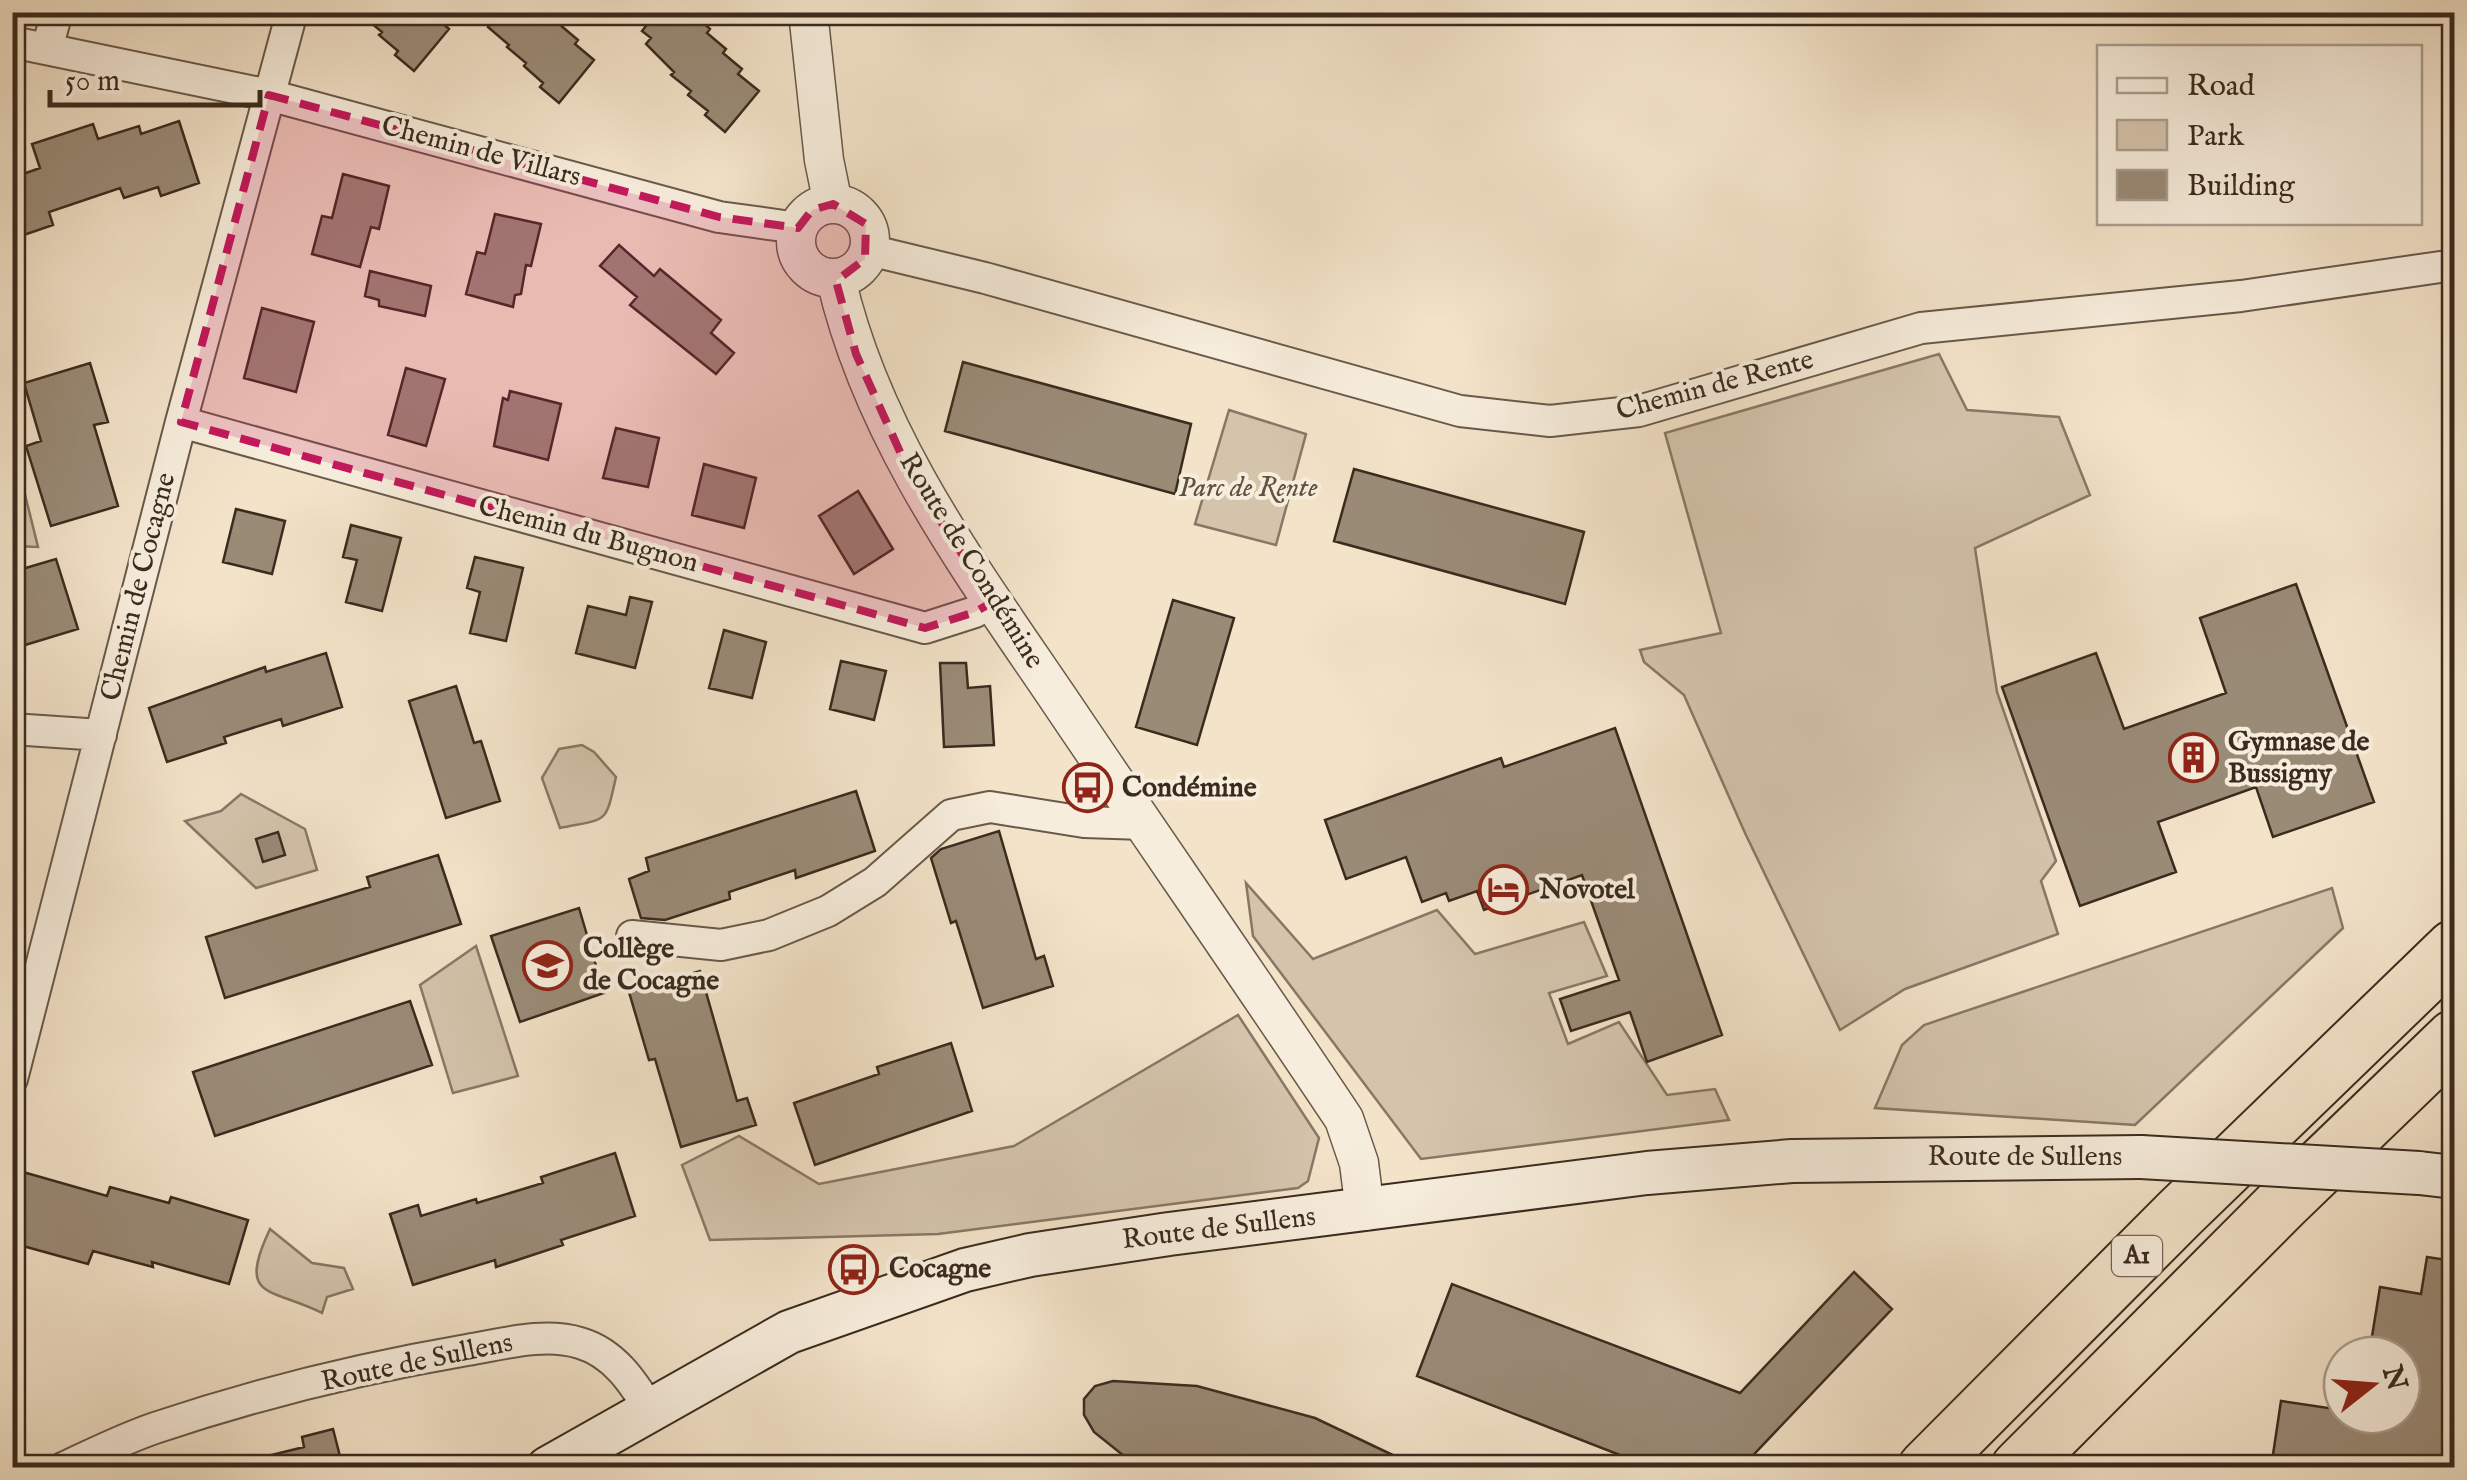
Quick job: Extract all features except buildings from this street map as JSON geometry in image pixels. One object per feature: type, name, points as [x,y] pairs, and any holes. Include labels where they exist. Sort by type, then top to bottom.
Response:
[{"type":"highway","name":"A1","points":[[1926,1468],[2179,1214],[2454,948]]},
{"type":"highway","name":"A1","points":[[2019,1468],[2268,1217],[2454,1038]]},
{"type":"main road","name":"Route de Sullens","points":[[650,1410],[789,1332],[965,1270],[1096,1244],[1743,1164],[1900,1158],[2140,1157],[2437,1175]]},
{"type":"main road","points":[[548,1468],[650,1410]]},
{"type":"street","points":[[48,49],[56,12]]},
{"type":"street","name":"Chemin de Cocagne","points":[[12,1079],[181,422],[292,12]]},
{"type":"street","points":[[808,12],[824,160],[833,204]]},
{"type":"street","name":"Chemin de Villars","points":[[12,42],[268,95],[719,216],[798,228]]},
{"type":"street","points":[[833,204],[858,214],[866,224],[869,250],[860,266],[836,279],[812,272],[803,264],[795,240],[798,228],[812,210],[833,204]]},
{"type":"street","name":"Chemin de Rente","points":[[869,250],[985,278],[1460,410],[1550,421],[1639,411],[1921,328],[2241,296],[2454,265]]},
{"type":"street","name":"Route de Condémine","points":[[836,279],[856,354],[910,472],[993,602],[1344,1119],[1358,1163],[1365,1211]]},
{"type":"street","name":"Chemin du Bugnon","points":[[181,422],[925,628],[993,602]]},
{"type":"street","points":[[12,730],[101,734]]},
{"type":"street","points":[[632,936],[721,945],[769,936],[828,912],[875,882],[951,816],[990,807],[1084,822],[1144,824]]},
{"type":"street","name":"Route de Sullens","points":[[63,1468],[152,1429],[270,1395],[384,1364],[528,1340],[555,1338],[582,1343],[606,1356],[628,1376],[650,1410]]},
{"type":"highlighted area","points":[[269,95],[719,217],[798,228],[812,210],[833,204],[866,224],[865,259],[836,281],[856,354],[909,472],[993,602],[975,612],[925,628],[181,422]]},
{"type":"green space","points":[[1939,354],[1967,410],[2059,417],[2090,495],[1975,548],[1997,692],[2056,861],[2041,881],[2058,934],[1905,989],[1840,1030],[1684,695],[1644,662],[1640,650],[1721,633],[1665,433]]},
{"type":"green space","name":"Parc de Rente","points":[[1229,410],[1306,434],[1276,545],[1195,524]]},
{"type":"green space","points":[[13,446],[38,547],[13,546]]},
{"type":"green space","points":[[582,745],[594,752],[616,777],[610,804],[596,820],[560,828],[542,778],[559,749]]},
{"type":"green space","points":[[241,794],[305,829],[317,870],[256,888],[185,821],[221,811]]},
{"type":"green space","points":[[1246,883],[1313,959],[1437,910],[1475,954],[1584,922],[1607,976],[1549,993],[1568,1044],[1619,1022],[1667,1095],[1715,1089],[1729,1120],[1421,1159],[1253,936]]},
{"type":"green space","points":[[2332,888],[2343,928],[2135,1125],[1875,1108],[1902,1045],[1924,1025]]},
{"type":"green space","points":[[476,946],[518,1076],[453,1093],[420,985]]},
{"type":"green space","points":[[1238,1015],[1319,1138],[1308,1181],[1298,1188],[938,1234],[710,1240],[682,1165],[739,1136],[819,1184],[1014,1146]]},
{"type":"green space","points":[[270,1229],[312,1263],[344,1268],[353,1289],[327,1297],[322,1313],[264,1288],[257,1269]]},
{"type":"place","name":"Gymnase de Bussigny","points":[[2193,758]]},
{"type":"place","name":"Condémine","points":[[1087,788]]},
{"type":"place","name":"Novotel","points":[[1504,890]]},
{"type":"place","name":"Collège de Cocagne","points":[[548,965]]},
{"type":"place","name":"Cocagne","points":[[854,1269]]}]
